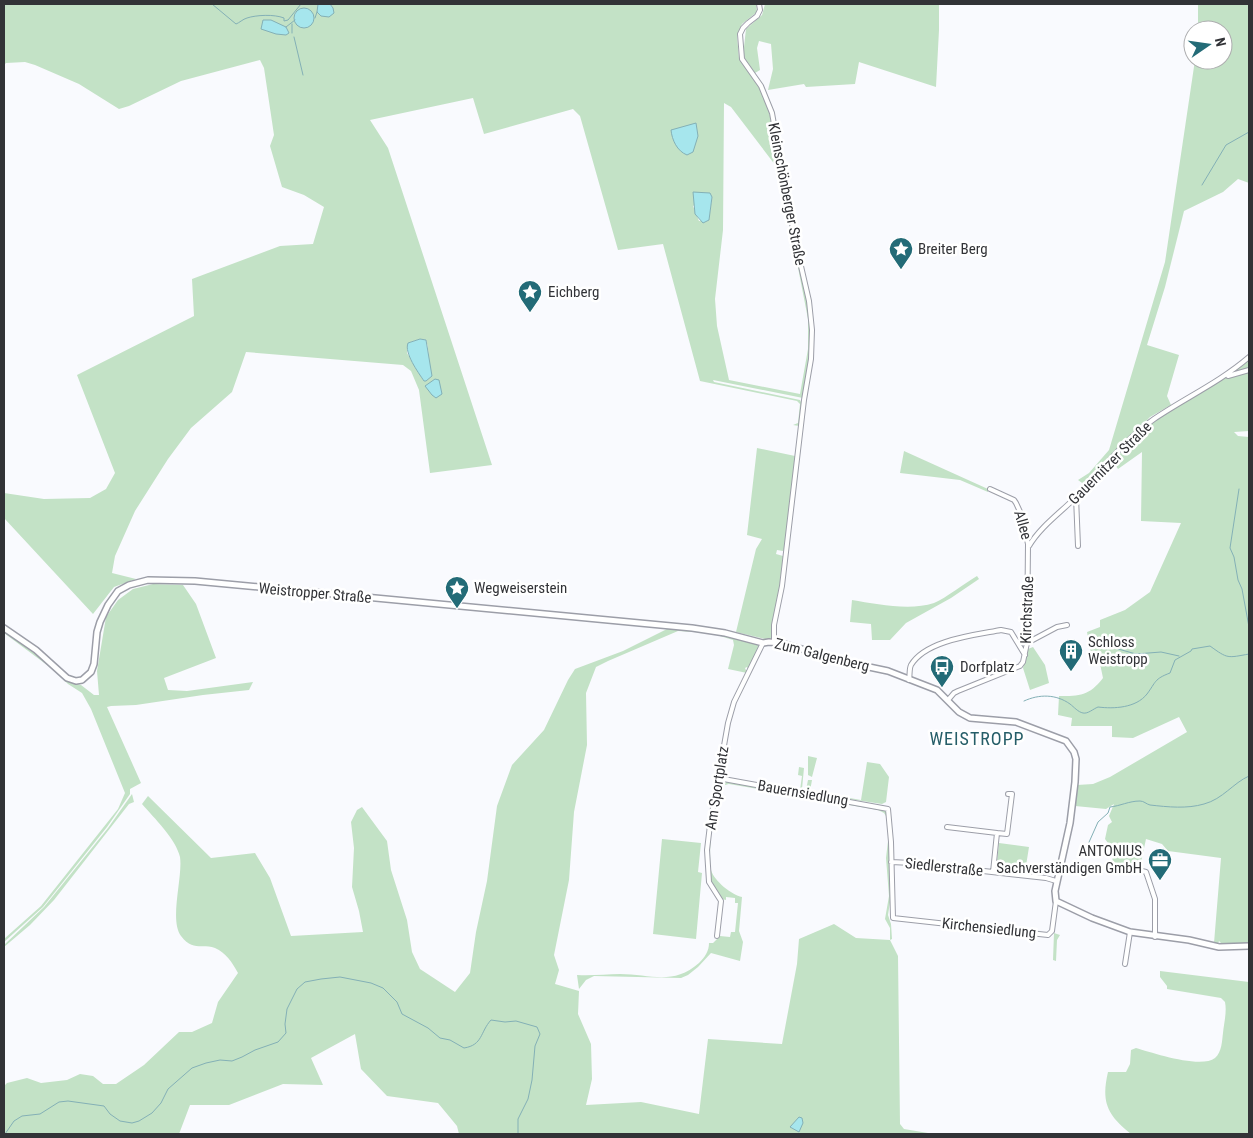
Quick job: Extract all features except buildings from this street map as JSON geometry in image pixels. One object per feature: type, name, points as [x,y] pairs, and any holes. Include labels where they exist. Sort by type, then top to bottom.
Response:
[{"type":"street","name":"Kleinschönberger Straße","points":[[759,4],[760,10],[757,16],[742,28],[740,34],[741,55],[744,64],[762,86],[768,101],[809,301],[812,349],[804,400],[782,586],[774,625],[774,642]]},
{"type":"street","name":"Gauernitzer Straße","points":[[1029,546],[1039,532],[1076,497],[1133,436],[1204,387],[1224,377],[1249,357]]},
{"type":"street","points":[[1224,377],[1249,370]]},
{"type":"street","name":"Allee","points":[[990,489],[1014,500],[1022,516],[1029,546]]},
{"type":"street","points":[[1076,497],[1078,546]]},
{"type":"street","name":"Kirchstraße","points":[[948,700],[958,691],[1020,666],[1025,656],[1027,644],[1029,546]]},
{"type":"street","name":"Weistropper Straße","points":[[4,628],[36,650],[67,678],[76,682],[88,676],[92,670],[100,622],[113,597],[124,588],[148,580],[196,581],[709,630]]},
{"type":"street","points":[[1027,644],[1057,627],[1067,625]]},
{"type":"street","name":"Zum Galgenberg","points":[[709,630],[763,643],[774,642],[850,663],[888,671],[933,688],[942,693],[948,700]]},
{"type":"street","points":[[900,676],[909,669],[916,658],[930,648],[944,642],[1001,630],[1011,632],[1025,656]]},
{"type":"street","name":"Am Sportplatz","points":[[717,936],[721,902],[709,882],[707,860],[710,825],[724,741],[734,702],[763,643]]},
{"type":"street","points":[[909,669],[909,680]]},
{"type":"street","points":[[948,700],[959,712],[970,718],[1016,722],[1062,738],[1070,744],[1074,752],[1076,766],[1073,805],[1054,891],[1056,901],[1092,918],[1130,932],[1155,937],[1189,940],[1219,947],[1249,946]]},
{"type":"street","name":"Bauernsiedlung","points":[[718,778],[888,808],[891,862]]},
{"type":"street","points":[[947,827],[1007,834],[1012,794],[1008,794]]},
{"type":"street","points":[[993,872],[997,833]]},
{"type":"street","name":"Siedlerstraße","points":[[891,862],[993,872],[1056,881]]},
{"type":"street","name":"Kirchensiedlung","points":[[891,862],[893,918],[1048,935],[1052,931],[1056,901]]},
{"type":"street","points":[[1138,870],[1146,872],[1154,896],[1155,937]]},
{"type":"street","points":[[1125,964],[1130,932]]},
{"type":"green space","points":[[4,4],[318,4],[317,13],[333,8],[330,4],[756,4],[757,12],[742,24],[737,36],[739,58],[760,86],[768,106],[808,307],[810,359],[803,398],[713,380],[714,382],[800,400],[802,404],[799,426],[793,425],[798,423],[800,404],[797,401],[700,381],[663,244],[618,250],[580,116],[573,109],[484,134],[473,98],[370,120],[388,148],[492,465],[430,473],[419,390],[411,371],[403,365],[246,352],[232,392],[191,428],[168,459],[135,511],[115,556],[112,573],[136,579],[114,587],[93,614],[4,518],[4,493],[44,499],[90,498],[106,489],[115,473],[77,375],[194,316],[192,279],[280,246],[313,244],[324,207],[304,195],[282,187],[270,146],[274,135],[264,68],[260,60],[181,81],[119,109],[79,84],[35,65],[25,62],[6,63],[4,65]],"holes":[[[299,10],[313,22],[304,28],[295,17],[295,13]],[[724,103],[731,107],[779,170],[808,319],[808,349],[800,394],[729,380],[717,326],[715,299],[723,230]],[[712,197],[709,220],[699,221],[693,206]],[[420,339],[426,340],[428,356],[424,381],[407,353],[408,343]]]},
{"type":"green space","points":[[765,4],[939,4],[936,87],[859,62],[855,84],[806,87],[804,84],[768,90],[773,69],[771,44],[759,41],[757,48],[760,70],[755,73],[743,56],[746,29],[762,15]]},
{"type":"green space","points":[[1198,4],[1249,4],[1249,183],[1238,179],[1223,192],[1184,211],[1165,287],[1147,345],[1179,355],[1167,396],[1171,405],[1150,417],[1085,485],[1078,480],[1089,473],[1109,450],[1165,262],[1194,70],[1233,70],[1233,20],[1198,20]]},
{"type":"green space","points":[[1249,360],[1249,431],[1234,432],[1238,436],[1249,437],[1249,943],[1223,945],[1219,941],[1218,944],[1214,943],[1221,858],[1168,851],[1162,844],[1146,839],[1140,867],[1129,864],[1127,867],[1112,862],[1114,851],[1105,839],[1108,825],[1112,822],[1109,816],[1114,804],[1106,809],[1075,806],[1077,785],[1093,784],[1110,777],[1187,732],[1179,717],[1133,738],[1112,737],[1112,726],[1071,726],[1072,718],[1058,715],[1059,696],[1084,694],[1103,678],[1099,659],[1091,654],[1087,632],[1100,627],[1100,620],[1125,610],[1150,592],[1181,523],[1141,521],[1142,452],[1118,469],[1113,461],[1156,420]]},
{"type":"green space","points":[[757,448],[795,456],[785,547],[783,551],[777,550],[776,554],[783,556],[778,600],[771,629],[771,638],[769,640],[736,632],[756,549],[762,539],[747,535]]},
{"type":"green space","points":[[904,451],[988,489],[988,492],[960,480],[900,473]]},
{"type":"green space","points":[[977,576],[979,579],[951,598],[906,623],[890,640],[872,640],[871,624],[850,622],[852,600],[904,607],[925,605],[939,601]]},
{"type":"green space","points":[[153,584],[183,585],[196,604],[216,658],[164,678],[168,690],[187,691],[253,682],[249,690],[107,707],[141,783],[130,789],[130,794],[107,827],[43,907],[4,942],[4,939],[41,906],[118,809],[125,793],[91,709],[82,693],[4,633],[4,630],[45,659],[69,682],[81,685],[94,695],[99,695],[97,671],[106,617],[118,600],[133,589]]},
{"type":"green space","points":[[669,628],[710,632],[753,642],[758,645],[759,649],[750,669],[746,667],[745,669],[748,671],[747,673],[728,669],[734,645],[733,640],[710,633],[678,631],[596,667],[586,693],[587,745],[574,812],[569,880],[554,955],[559,970],[555,984],[579,991],[578,1014],[591,1044],[592,1079],[586,1105],[641,1102],[699,1114],[708,1039],[782,1044],[797,964],[799,939],[834,924],[856,938],[890,940],[898,956],[900,1124],[904,1129],[934,1134],[459,1134],[457,1126],[438,1103],[387,1096],[361,1069],[355,1034],[311,1058],[323,1085],[283,1084],[229,1105],[190,1105],[179,1134],[4,1134],[4,1086],[7,1083],[27,1078],[41,1083],[67,1080],[80,1074],[93,1076],[103,1084],[116,1084],[144,1065],[179,1032],[192,1032],[212,1023],[218,1002],[238,973],[228,958],[219,950],[210,947],[194,946],[185,941],[181,936],[176,920],[180,857],[169,836],[142,804],[148,796],[211,858],[255,853],[270,878],[291,936],[363,932],[352,887],[354,848],[351,822],[357,810],[362,807],[387,841],[391,870],[407,920],[412,952],[420,969],[455,992],[470,973],[476,932],[487,881],[497,806],[512,765],[544,730],[575,669],[623,651]]},
{"type":"green space","points":[[1033,647],[1045,665],[1049,683],[1030,690],[1023,668],[1028,649]]},
{"type":"green space","points":[[808,756],[817,758],[812,777],[808,775]]},
{"type":"green space","points":[[867,762],[880,764],[889,777],[886,802],[882,804],[810,793],[806,790],[808,780],[812,780],[810,791],[861,800]]},
{"type":"green space","points":[[799,767],[804,768],[802,789],[799,791],[722,777],[720,773],[725,777],[800,790],[802,776],[798,775]]},
{"type":"green space","points":[[721,781],[884,809],[888,814],[891,896],[888,915],[892,939],[890,940],[890,928],[885,919],[889,896],[886,858],[888,819],[884,813],[878,810],[729,784],[720,788],[717,795],[712,829],[710,864],[711,870],[719,883],[742,897],[739,931],[743,942],[740,961],[711,953],[698,967],[681,978],[594,976],[586,980],[579,989],[577,975],[620,974],[670,977],[689,970],[699,963],[705,956],[709,943],[713,943],[720,936],[730,937],[731,932],[735,932],[738,903],[735,903],[735,898],[726,897],[726,900],[722,899],[711,882],[708,868],[708,844],[718,785]]},
{"type":"green space","points":[[132,794],[134,802],[129,804],[54,900],[30,925],[4,947],[44,907],[108,828]]},
{"type":"green space","points":[[662,839],[701,843],[698,872],[702,873],[696,939],[653,934]]},
{"type":"green space","points":[[999,843],[1029,847],[1025,872],[1036,873],[1036,875],[1022,874],[1022,872],[1017,871],[1016,873],[996,871]]},
{"type":"green space","points":[[1054,933],[1060,935],[1057,940],[1056,961],[1053,960]]},
{"type":"green space","points":[[1160,971],[1249,982],[1249,1134],[1131,1134],[1111,1114],[1105,1092],[1108,1072],[1126,1072],[1130,1064],[1131,1050],[1136,1048],[1177,1059],[1199,1062],[1215,1058],[1220,1049],[1226,1010],[1225,1002],[1221,998],[1167,989],[1167,986],[1160,977]]},
{"type":"water","points":[[318,4],[330,4],[334,13],[329,17],[321,16],[317,12]]},
{"type":"water","points":[[304,8],[311,11],[314,18],[311,25],[304,28],[297,25],[294,18],[297,11]]},
{"type":"water","points":[[263,20],[271,20],[286,27],[289,33],[286,35],[276,34],[261,29]]},
{"type":"water","points":[[696,123],[698,136],[693,152],[687,155],[680,151],[676,145],[671,130]]},
{"type":"water","points":[[693,192],[710,193],[712,197],[709,220],[703,223],[695,214]]},
{"type":"water","points":[[420,339],[426,340],[432,376],[426,381],[424,381],[415,368],[407,347],[408,343]]},
{"type":"water","points":[[435,379],[439,380],[442,394],[436,398],[425,386]]},
{"type":"water","points":[[799,1117],[802,1118],[803,1123],[799,1132],[790,1127]]},
{"type":"waterway","points":[[212,4],[236,24],[251,17],[260,16],[275,16],[284,18],[284,21],[288,20],[301,4]]},
{"type":"waterway","points":[[315,18],[317,12]]},
{"type":"waterway","points":[[286,27],[295,20]]},
{"type":"waterway","points":[[292,24],[292,33]]},
{"type":"waterway","points":[[294,37],[303,75]]},
{"type":"waterway","points":[[1202,185],[1226,145],[1249,132]]},
{"type":"waterway","points":[[1239,489],[1230,548],[1242,589],[1249,627]]},
{"type":"waterway","points":[[1104,645],[1136,654],[1161,652],[1179,656]]},
{"type":"waterway","points":[[1024,701],[1041,696],[1059,698],[1083,713],[1098,707],[1111,708],[1131,705],[1142,699],[1158,679],[1170,673],[1175,660],[1192,649],[1210,646],[1228,656],[1249,654]]},
{"type":"waterway","points":[[1086,849],[1098,822],[1108,813],[1110,807],[1140,801],[1150,805],[1198,806],[1217,799],[1249,776]]},
{"type":"waterway","points":[[5,1134],[14,1121],[22,1116],[40,1114],[59,1102],[68,1101],[104,1106],[110,1114],[120,1121],[132,1123],[139,1121],[152,1113],[161,1103],[168,1089],[192,1068],[220,1060],[232,1061],[278,1042],[286,1033],[287,1009],[297,989],[305,982],[340,977],[371,983],[383,988],[397,1002],[402,1014],[428,1028],[440,1038],[450,1040],[464,1048],[478,1041],[491,1020],[516,1021],[537,1027],[540,1034],[535,1046],[532,1080],[528,1099],[518,1119],[518,1134]]},
{"type":"place","name":"Breiter Berg","points":[[901,270]]},
{"type":"place","name":"Eichberg","points":[[530,313]]},
{"type":"place","name":"Wegweiserstein","points":[[457,609]]},
{"type":"place","name":"Schloss Weistropp","points":[[1071,672]]},
{"type":"place","name":"Dorfplatz","points":[[942,688]]},
{"type":"place","name":"ANTONIUS Sachverständigen GmbH","points":[[1160,881]]},
{"type":"district","name":"WEISTROPP","points":[[977,738]]}]
